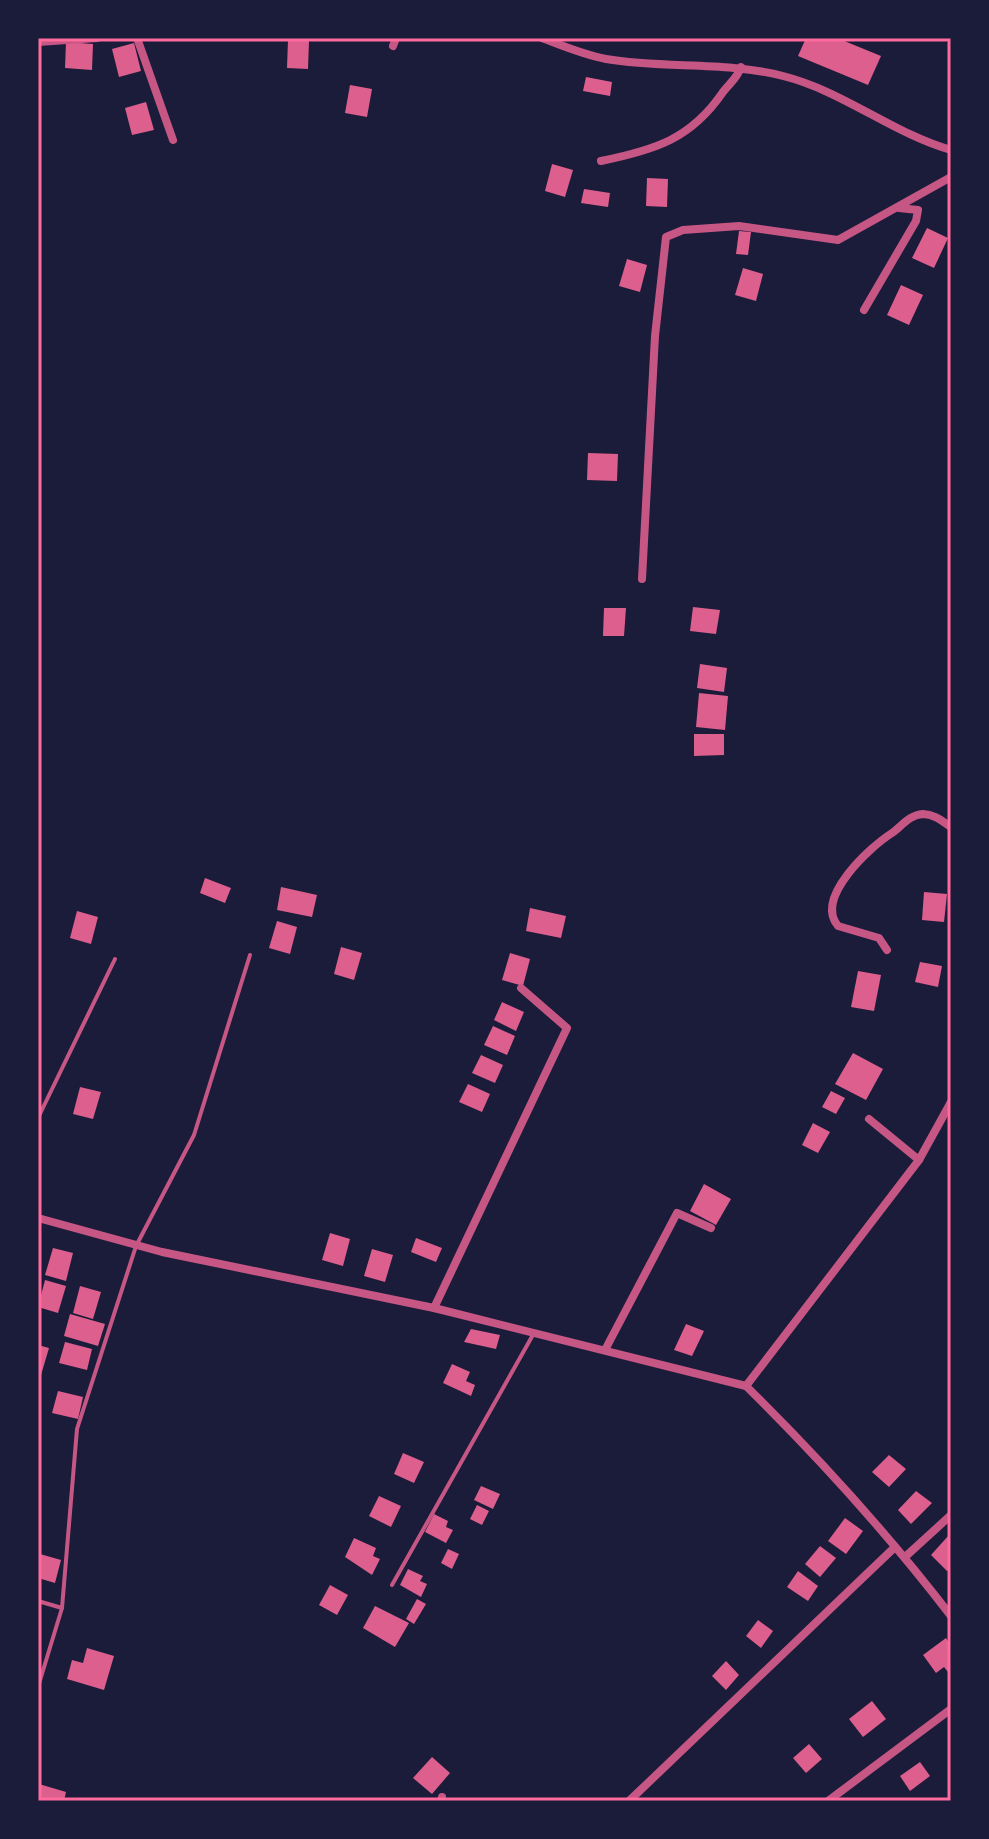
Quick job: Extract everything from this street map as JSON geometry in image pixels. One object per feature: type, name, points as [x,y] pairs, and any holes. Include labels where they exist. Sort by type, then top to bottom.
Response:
[{"type":"street","points":[[38,42],[97,38]]},
{"type":"street","points":[[137,38],[173,140]]},
{"type":"street","points":[[542,38],[605,59],[741,67],[803,81],[951,150]]},
{"type":"street","points":[[601,161],[648,149],[692,128],[708,114],[741,67]]},
{"type":"street","points":[[642,579],[654,352],[666,237],[683,230],[739,226],[838,240],[951,177]]},
{"type":"street","points":[[864,310],[916,221],[918,210],[899,208]]},
{"type":"street","points":[[887,950],[879,938],[838,926],[831,913],[832,904],[859,858],[910,818],[931,815],[951,827]]},
{"type":"street","points":[[434,1308],[567,1028],[521,988]]},
{"type":"street","points":[[746,1386],[919,1160],[951,1102]]},
{"type":"street","points":[[869,1119],[919,1160]]},
{"type":"street","points":[[605,1350],[677,1213],[711,1228]]},
{"type":"street","points":[[38,1218],[136,1246],[434,1308],[746,1386],[811,1450],[905,1557],[951,1616]]},
{"type":"street","points":[[905,1557],[951,1515]]},
{"type":"street","points":[[629,1801],[895,1547]]},
{"type":"street","points":[[828,1801],[951,1709]]},
{"type":"lane","points":[[38,1687],[62,1608],[77,1429],[136,1246],[194,1135],[250,955]]},
{"type":"lane","points":[[38,1118],[115,959]]},
{"type":"lane","points":[[392,1585],[535,1332]]},
{"type":"lane","points":[[38,1601],[62,1608]]},
{"type":"building","points":[[806,38],[837,38],[881,56],[868,85],[798,56]]},
{"type":"building","points":[[288,40],[309,41],[308,69],[287,68]]},
{"type":"building","points":[[66,42],[93,44],[92,70],[65,68]]},
{"type":"building","points":[[134,43],[141,71],[119,77],[112,49]]},
{"type":"building","points":[[586,77],[612,82],[610,96],[583,91]]},
{"type":"building","points":[[350,85],[372,89],[367,117],[345,113]]},
{"type":"building","points":[[146,102],[154,130],[132,135],[125,108]]},
{"type":"building","points":[[552,164],[573,170],[565,197],[545,191]]},
{"type":"building","points":[[647,178],[668,179],[667,207],[646,206]]},
{"type":"building","points":[[584,189],[610,193],[608,207],[581,203]]},
{"type":"building","points":[[927,228],[948,238],[934,268],[912,258]]},
{"type":"building","points":[[739,231],[751,232],[748,255],[736,254]]},
{"type":"building","points":[[627,259],[647,265],[640,292],[619,286]]},
{"type":"building","points":[[743,268],[763,274],[756,301],[735,295]]},
{"type":"building","points":[[901,285],[923,295],[909,325],[887,315]]},
{"type":"building","points":[[588,453],[618,454],[617,481],[587,480]]},
{"type":"building","points":[[693,607],[720,610],[716,634],[690,631]]},
{"type":"building","points":[[604,608],[626,608],[624,636],[603,636]]},
{"type":"building","points":[[700,664],[727,668],[724,692],[697,688]]},
{"type":"building","points":[[699,693],[728,696],[725,730],[696,727]]},
{"type":"building","points":[[694,734],[724,734],[724,755],[694,756]]},
{"type":"building","points":[[205,878],[231,888],[225,903],[200,893]]},
{"type":"building","points":[[281,887],[317,895],[312,917],[277,910]]},
{"type":"building","points":[[924,892],[947,894],[944,922],[922,920]]},
{"type":"building","points":[[530,908],[566,916],[561,938],[526,931]]},
{"type":"building","points":[[77,911],[98,917],[91,944],[70,938]]},
{"type":"building","points":[[277,921],[297,927],[290,954],[269,948]]},
{"type":"building","points":[[341,947],[362,953],[354,980],[334,974]]},
{"type":"building","points":[[510,953],[530,959],[523,986],[502,980]]},
{"type":"building","points":[[920,962],[942,966],[938,987],[915,982]]},
{"type":"building","points":[[858,971],[881,975],[874,1011],[851,1007]]},
{"type":"building","points":[[502,1002],[524,1012],[516,1031],[494,1020]]},
{"type":"building","points":[[493,1026],[515,1036],[507,1055],[484,1045]]},
{"type":"building","points":[[853,1053],[883,1069],[866,1100],[835,1084]]},
{"type":"building","points":[[481,1055],[503,1065],[495,1083],[472,1073]]},
{"type":"building","points":[[468,1084],[490,1094],[482,1112],[459,1102]]},
{"type":"building","points":[[80,1087],[101,1092],[93,1119],[73,1114]]},
{"type":"building","points":[[831,1091],[845,1098],[836,1114],[822,1107]]},
{"type":"building","points":[[813,1123],[830,1132],[818,1153],[802,1145]]},
{"type":"building","points":[[704,1184],[731,1199],[716,1225],[690,1211]]},
{"type":"building","points":[[330,1233],[350,1239],[343,1266],[322,1260]]},
{"type":"building","points":[[416,1238],[442,1248],[436,1262],[411,1252]]},
{"type":"building","points":[[53,1248],[73,1253],[66,1281],[45,1275]]},
{"type":"building","points":[[372,1249],[393,1255],[385,1282],[364,1276]]},
{"type":"building","points":[[45,1280],[66,1286],[58,1313],[38,1307]]},
{"type":"building","points":[[80,1286],[101,1292],[93,1319],[73,1313]]},
{"type":"building","points":[[70,1314],[105,1324],[98,1346],[64,1336]]},
{"type":"building","points":[[686,1324],[704,1331],[692,1356],[674,1350]]},
{"type":"building","points":[[471,1329],[500,1335],[496,1349],[464,1342]]},
{"type":"building","points":[[65,1342],[92,1349],[87,1370],[59,1363]]},
{"type":"building","points":[[38,1345],[49,1348],[41,1375],[38,1374]]},
{"type":"building","points":[[452,1364],[470,1372],[466,1381],[475,1385],[471,1396],[443,1383]]},
{"type":"building","points":[[58,1391],[83,1397],[78,1419],[52,1413]]},
{"type":"building","points":[[403,1453],[424,1462],[414,1483],[394,1474]]},
{"type":"building","points":[[889,1455],[906,1469],[889,1487],[872,1472]]},
{"type":"building","points":[[481,1486],[500,1494],[493,1509],[474,1500]]},
{"type":"building","points":[[916,1491],[932,1503],[911,1524],[898,1510]]},
{"type":"building","points":[[379,1496],[401,1506],[391,1527],[369,1516]]},
{"type":"building","points":[[477,1505],[489,1511],[482,1525],[470,1519]]},
{"type":"building","points":[[434,1514],[448,1521],[446,1527],[453,1530],[446,1543],[425,1532]]},
{"type":"building","points":[[845,1518],[863,1531],[846,1554],[828,1541]]},
{"type":"building","points":[[949,1535],[951,1567],[947,1571],[931,1555]]},
{"type":"building","points":[[354,1538],[376,1548],[373,1556],[380,1559],[372,1575],[345,1557]]},
{"type":"building","points":[[820,1546],[836,1558],[820,1577],[805,1564]]},
{"type":"building","points":[[448,1549],[459,1554],[452,1569],[441,1563]]},
{"type":"building","points":[[40,1554],[61,1560],[55,1583],[38,1578]]},
{"type":"building","points":[[408,1569],[423,1576],[420,1581],[427,1584],[421,1597],[400,1585]]},
{"type":"building","points":[[798,1571],[818,1586],[808,1601],[787,1587]]},
{"type":"building","points":[[330,1585],[348,1595],[337,1615],[319,1605]]},
{"type":"building","points":[[417,1599],[426,1604],[414,1624],[406,1619]]},
{"type":"building","points":[[375,1606],[409,1623],[395,1647],[363,1628]]},
{"type":"building","points":[[758,1620],[773,1631],[761,1648],[746,1636]]},
{"type":"building","points":[[946,1638],[951,1646],[951,1670],[948,1672],[944,1667],[936,1673],[923,1655]]},
{"type":"building","points":[[87,1648],[114,1656],[104,1690],[67,1679],[72,1660],[83,1663]]},
{"type":"building","points":[[726,1661],[739,1675],[726,1690],[712,1676]]},
{"type":"building","points":[[872,1701],[886,1719],[863,1737],[849,1719]]},
{"type":"building","points":[[809,1744],[822,1759],[806,1773],[793,1758]]},
{"type":"building","points":[[432,1757],[450,1773],[432,1794],[413,1778]]},
{"type":"building","points":[[920,1762],[930,1776],[910,1791],[900,1776]]},
{"type":"building","points":[[39,1784],[66,1792],[64,1801],[38,1801]]},
{"type":"waterway","points":[[944,38],[951,44]]}]
